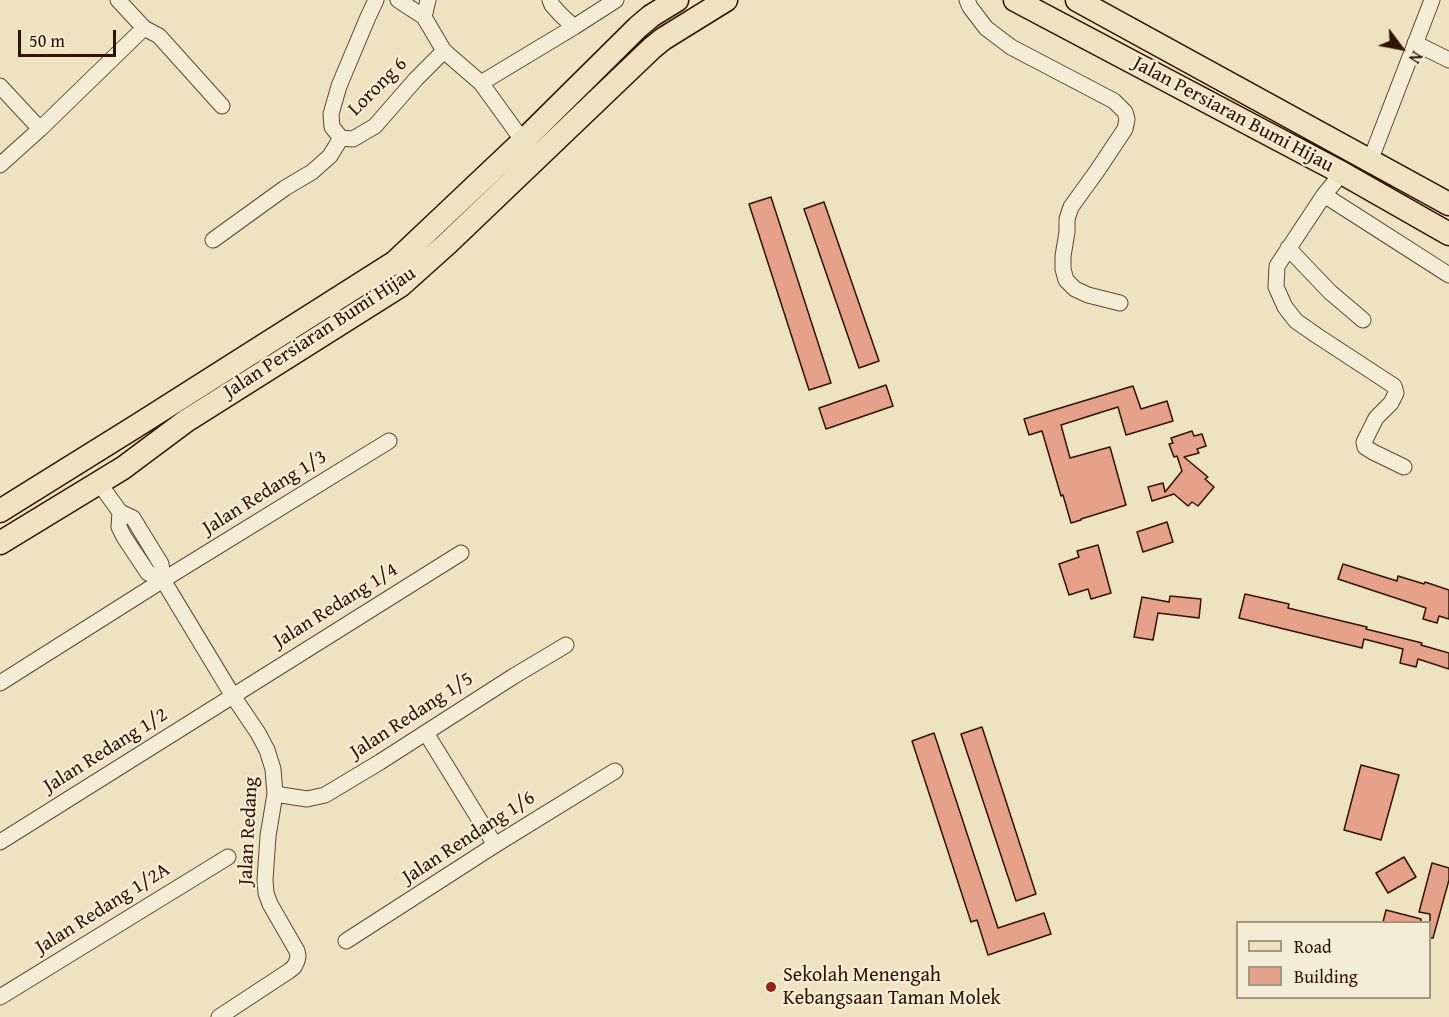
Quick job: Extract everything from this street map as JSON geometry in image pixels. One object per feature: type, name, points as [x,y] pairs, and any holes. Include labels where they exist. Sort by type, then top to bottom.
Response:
[{"type":"main road","name":"Jalan Persiaran Bumi Hijau","points":[[9,505],[395,262],[523,141],[638,27],[677,0]]},
{"type":"main road","name":"Jalan Persiaran Bumi Hijau","points":[[0,543],[123,468],[186,421],[399,286],[448,243],[652,48],[726,0]]},
{"type":"main road","name":"Jalan Persiaran Bumi Hijau","points":[[1015,0],[1342,173],[1449,234]]},
{"type":"main road","name":"Jalan Persiaran Bumi Hijau","points":[[1077,0],[1449,204]]},
{"type":"main road","points":[[99,483],[95,470],[99,459],[138,425]]},
{"type":"main road","points":[[9,505],[85,470],[99,483]]},
{"type":"street","points":[[118,0],[144,28],[159,36],[222,106]]},
{"type":"street","name":"Lorong 6","points":[[376,0],[339,86],[331,114],[333,127],[341,138],[353,139],[375,126],[444,51]]},
{"type":"street","points":[[398,0],[424,17],[444,51],[481,83],[523,141]]},
{"type":"street","points":[[424,17],[428,0]]},
{"type":"street","points":[[550,0],[574,27]]},
{"type":"street","points":[[481,83],[616,0]]},
{"type":"street","points":[[967,0],[986,27],[1011,46],[1114,101],[1125,111],[1127,119],[1125,129],[1071,207],[1067,219],[1063,256],[1066,280],[1075,289],[1088,295],[1120,303]]},
{"type":"street","points":[[1370,161],[1432,0]]},
{"type":"street","points":[[0,165],[144,28]]},
{"type":"street","points":[[1415,43],[1449,60]]},
{"type":"street","points":[[0,86],[40,129]]},
{"type":"street","points":[[213,240],[285,188],[312,172],[330,156],[341,138]]},
{"type":"street","points":[[1342,173],[1324,195],[1277,266],[1276,287],[1285,307],[1296,321],[1394,386],[1396,393],[1391,403],[1376,418],[1364,442],[1365,447],[1404,467]]},
{"type":"street","points":[[1324,195],[1449,275]]},
{"type":"street","points":[[1288,248],[1330,292],[1363,320]]},
{"type":"street","name":"Jalan Redang 1/3","points":[[0,683],[389,441]]},
{"type":"street","name":"Jalan Redang","points":[[99,483],[120,512],[119,527],[124,537],[148,573],[163,580],[267,750],[273,769],[275,794],[266,852],[266,893],[297,951],[297,962],[289,971],[219,1017]]},
{"type":"street","name":"Jalan Redang 1/4","points":[[233,696],[461,553]]},
{"type":"street","name":"Jalan Redang 1/5","points":[[275,794],[307,799],[325,795],[566,645]]},
{"type":"street","name":"Jalan Redang 1/2","points":[[0,842],[233,696]]},
{"type":"street","points":[[426,733],[495,845]]},
{"type":"street","name":"Jalan Rendang 1/6","points":[[346,941],[615,771]]},
{"type":"street","name":"Jalan Redang 1/2A","points":[[0,997],[228,857]]},
{"type":"building","points":[[771,197],[831,383],[809,390],[749,204]]},
{"type":"building","points":[[824,202],[879,361],[859,368],[804,209]]},
{"type":"building","points":[[886,385],[893,406],[826,429],[819,408]]},
{"type":"building","points":[[1133,386],[1141,409],[1167,401],[1173,421],[1126,435],[1118,407],[1061,425],[1070,458],[1110,447],[1126,505],[1071,523],[1042,431],[1029,435],[1024,419]]},
{"type":"building","points":[[1192,431],[1194,436],[1202,434],[1206,446],[1197,449],[1199,453],[1184,457],[1208,477],[1205,479],[1214,487],[1198,506],[1192,502],[1188,506],[1174,494],[1152,501],[1148,487],[1163,483],[1165,492],[1182,471],[1177,456],[1174,457],[1169,444],[1173,443],[1171,438]]},
{"type":"building","points":[[1167,522],[1173,542],[1143,552],[1137,532]]},
{"type":"building","points":[[1098,545],[1111,593],[1091,599],[1088,589],[1069,595],[1059,564],[1079,557],[1077,551]]},
{"type":"building","points":[[1343,564],[1397,581],[1398,576],[1449,590],[1449,619],[1439,616],[1437,623],[1423,619],[1426,608],[1338,579]]},
{"type":"building","points":[[1245,594],[1289,604],[1288,608],[1422,643],[1421,645],[1449,653],[1449,669],[1418,659],[1416,667],[1400,663],[1403,649],[1364,639],[1362,648],[1239,618]]},
{"type":"building","points":[[1170,596],[1201,599],[1199,618],[1158,613],[1153,640],[1134,637],[1142,597],[1169,602]]},
{"type":"building","points":[[982,727],[1036,894],[1016,901],[961,734]]},
{"type":"building","points":[[934,733],[998,928],[1044,913],[1051,934],[988,955],[977,920],[971,922],[912,741]]},
{"type":"building","points":[[1361,765],[1399,775],[1381,840],[1344,830]]},
{"type":"building","points":[[1404,857],[1416,877],[1388,893],[1376,873]]},
{"type":"building","points":[[1432,863],[1449,868],[1449,880],[1433,938],[1431,938],[1430,914],[1419,912]]},
{"type":"building","points":[[1386,910],[1421,919],[1421,921],[1383,921]]},
{"type":"place","name":"Sekolah Menengah Kebangsaan Taman Molek","points":[[771,987]]}]
